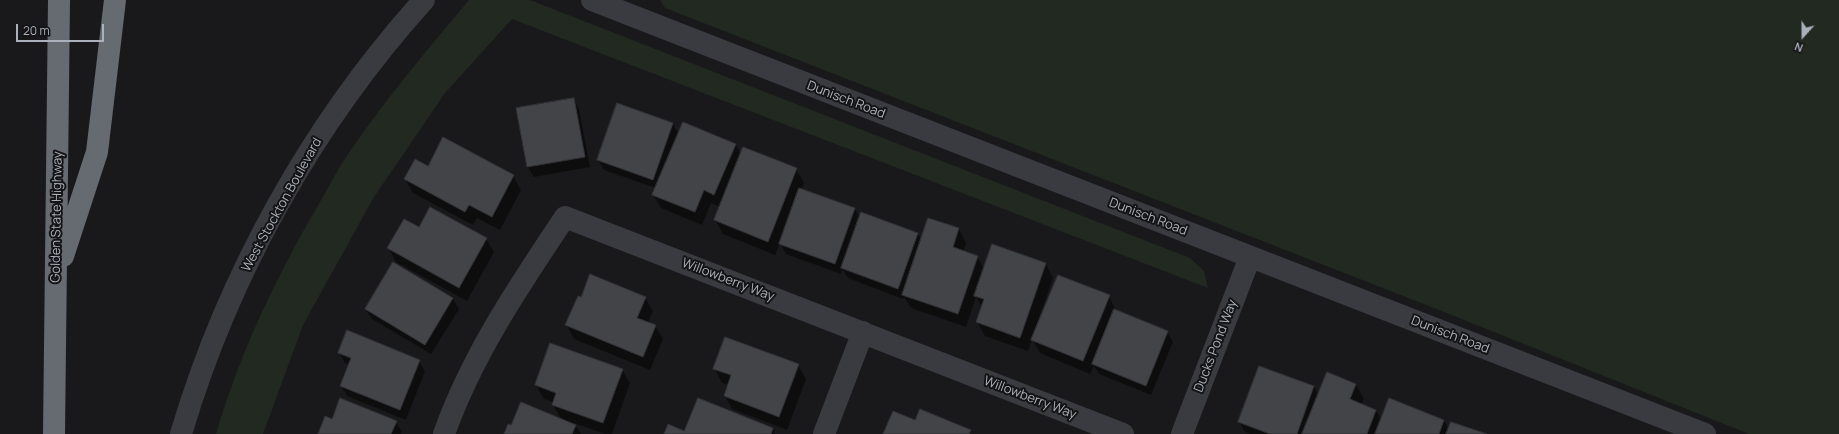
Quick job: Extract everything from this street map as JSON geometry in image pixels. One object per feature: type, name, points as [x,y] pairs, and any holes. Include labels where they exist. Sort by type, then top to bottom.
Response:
[{"type":"highway","name":"Golden State Highway","points":[[54,434],[59,0]]},
{"type":"highway","points":[[56,276],[97,152],[115,0]]},
{"type":"street","name":"West Stockton Boulevard","points":[[182,434],[214,339],[259,241],[304,161],[348,95],[396,31],[424,0]]},
{"type":"street","name":"Dunisch Road","points":[[592,0],[1704,434]]},
{"type":"street","name":"Willowberry Way","points":[[444,434],[477,358],[512,297],[566,217],[1123,434]]},
{"type":"street","name":"Ducks Pond Way","points":[[1182,434],[1250,257]]},
{"type":"street","points":[[824,434],[863,332]]},
{"type":"shaded area","points":[[469,0],[530,0],[1190,258],[1204,271],[1208,288],[512,19],[445,93],[374,197],[303,325],[263,434],[216,434],[236,373],[261,315],[289,258],[339,169],[393,92]]},
{"type":"shaded area","points":[[660,0],[1839,0],[1839,434],[1749,434],[1434,308],[665,8]]},
{"type":"building","points":[[574,98],[585,157],[527,167],[516,108]]},
{"type":"building","points":[[617,103],[673,123],[653,180],[597,160]]},
{"type":"building","points":[[683,122],[736,144],[714,195],[704,190],[695,212],[652,195]]},
{"type":"building","points":[[443,137],[514,175],[492,217],[469,205],[465,212],[404,179],[415,159],[428,166]]},
{"type":"building","points":[[743,147],[797,168],[768,242],[714,220]]},
{"type":"building","points":[[799,188],[855,208],[835,264],[779,244]]},
{"type":"building","points":[[430,207],[487,238],[459,288],[387,248],[404,219],[419,227]]},
{"type":"building","points":[[861,212],[918,233],[898,289],[841,268]]},
{"type":"building","points":[[928,218],[959,228],[953,247],[978,256],[958,314],[902,295]]},
{"type":"building","points":[[992,244],[1046,263],[1020,338],[976,322],[984,299],[974,296]]},
{"type":"building","points":[[393,262],[453,298],[425,345],[365,309]]},
{"type":"building","points":[[590,274],[646,297],[637,318],[656,325],[643,357],[565,325],[578,296],[581,297]]},
{"type":"building","points":[[1058,275],[1110,295],[1083,361],[1031,340]]},
{"type":"building","points":[[1114,309],[1168,331],[1146,386],[1092,364]]},
{"type":"building","points":[[347,330],[420,360],[400,410],[340,386],[351,358],[338,353]]},
{"type":"building","points":[[725,337],[799,364],[779,417],[724,396],[731,375],[713,369]]},
{"type":"building","points":[[550,343],[623,369],[603,423],[552,405],[556,393],[535,385]]},
{"type":"building","points":[[1259,366],[1314,386],[1297,434],[1270,434],[1238,422]]},
{"type":"building","points":[[1327,372],[1356,384],[1350,399],[1376,410],[1367,434],[1302,434]]},
{"type":"building","points":[[340,398],[397,421],[391,434],[318,434],[325,416],[332,419]]},
{"type":"building","points":[[698,398],[773,428],[771,434],[664,434],[668,424],[684,431]]},
{"type":"building","points":[[1389,398],[1444,420],[1439,434],[1375,434]]},
{"type":"building","points":[[521,402],[576,425],[572,434],[504,434],[508,424],[511,425]]},
{"type":"building","points":[[920,409],[971,430],[969,434],[883,434],[893,411],[915,420]]},
{"type":"building","points":[[1451,422],[1487,434],[1446,434]]}]
